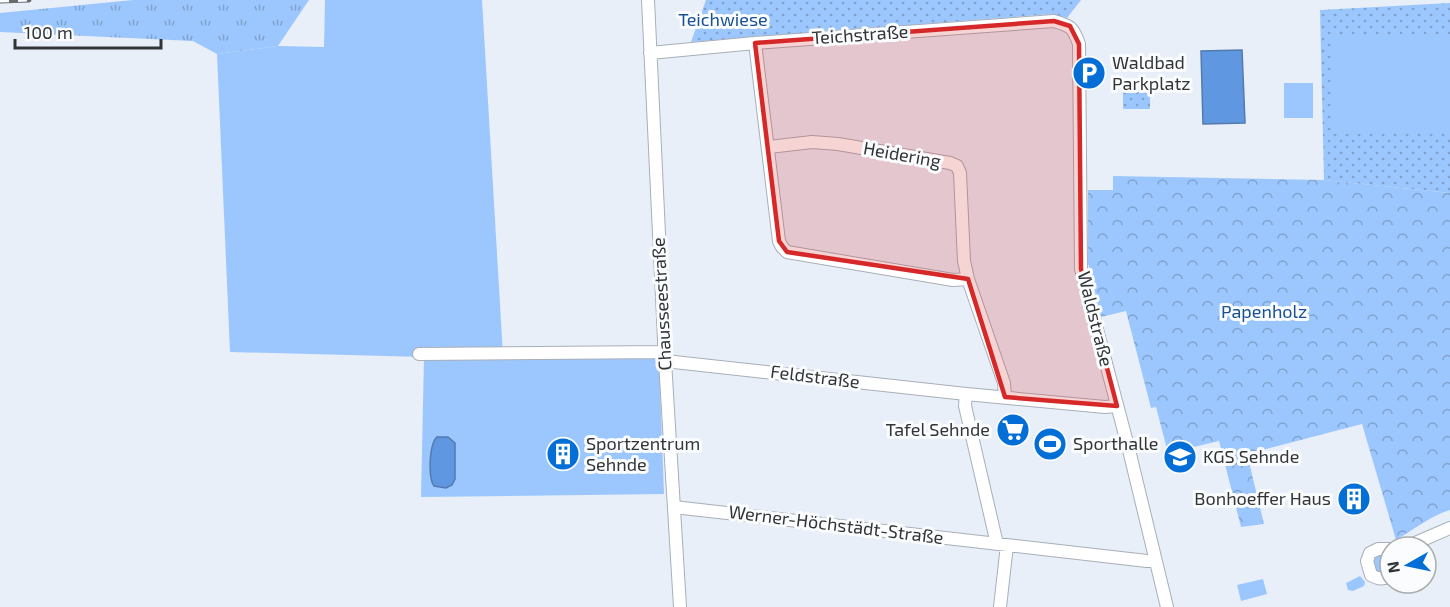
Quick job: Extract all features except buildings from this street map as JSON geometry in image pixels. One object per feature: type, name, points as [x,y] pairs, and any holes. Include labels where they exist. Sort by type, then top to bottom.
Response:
[{"type":"street","name":"Chausseestraße","points":[[648,0],[664,357],[680,607]]},
{"type":"street","name":"Teichstraße","points":[[650,53],[1054,21],[1070,26]]},
{"type":"street","name":"Waldstraße","points":[[1070,26],[1078,44],[1081,269],[1118,406],[1167,607]]},
{"type":"street","points":[[755,43],[779,241],[782,247],[787,252],[953,280],[968,279]]},
{"type":"street","name":"Heidering","points":[[769,147],[812,142],[838,144],[951,163],[957,166],[960,173],[964,261],[968,279],[1004,383],[1005,397]]},
{"type":"street","name":"Feldstraße","points":[[419,354],[664,357],[966,394],[1105,407],[1118,406]]},
{"type":"street","points":[[966,394],[965,406],[1002,544],[1000,607]]},
{"type":"street","name":"Werner-Höchstädt-Straße","points":[[674,507],[1156,561]]},
{"type":"street","points":[[1434,535],[1450,528]]},
{"type":"street","points":[[1378,549],[1370,554],[1367,561],[1371,575],[1378,579]]},
{"type":"highlighted area","points":[[1054,21],[1070,26],[1079,44],[1081,269],[1117,406],[1005,397],[968,279],[787,252],[779,241],[755,43]]},
{"type":"green space","points":[[133,0],[309,0],[278,46],[217,54],[193,41],[0,32],[0,13]]},
{"type":"green space","points":[[325,0],[482,0],[503,355],[659,358],[664,494],[421,497],[424,357],[230,352],[217,54],[278,46],[324,47]]},
{"type":"green space","name":"Teichwiese","points":[[706,0],[1081,0],[1067,18],[1053,14],[691,42]]},
{"type":"green space","points":[[1450,3],[1450,193],[1324,180],[1320,10]]},
{"type":"green space","points":[[1450,34],[1450,132],[1332,134],[1331,36]]},
{"type":"green space","points":[[1284,83],[1313,83],[1313,118],[1284,118]]},
{"type":"green space","points":[[1123,85],[1150,85],[1150,109],[1123,109]]},
{"type":"green space","name":"Papenholz","points":[[1113,176],[1324,180],[1450,193],[1450,510],[1429,519],[1404,535],[1395,535],[1362,424],[1247,454],[1264,524],[1241,527],[1219,441],[1168,453],[1156,407],[1151,408],[1126,311],[1101,317],[1088,263],[1088,190],[1113,190]]},
{"type":"green space","points":[[1378,554],[1378,575],[1376,575],[1371,561]]},
{"type":"green space","points":[[1360,576],[1365,582],[1364,586],[1353,591],[1348,590],[1346,583]]},
{"type":"green space","points":[[1263,579],[1267,594],[1241,601],[1237,585]]},
{"type":"shaded area","points":[[1242,50],[1245,123],[1203,124],[1201,51]]},
{"type":"shaded area","points":[[437,437],[448,437],[455,443],[455,479],[452,485],[446,488],[434,486],[432,482],[430,461],[432,446]]},
{"type":"railway","points":[[0,1],[29,0]]},
{"type":"place","name":"Waldbad Parkplatz","points":[[1089,73]]},
{"type":"place","name":"Tafel Sehnde","points":[[1013,430]]},
{"type":"place","name":"Sporthalle","points":[[1050,444]]},
{"type":"place","name":"Sportzentrum Sehnde","points":[[563,454]]},
{"type":"place","name":"KGS Sehnde","points":[[1180,457]]},
{"type":"place","name":"Bonhoeffer Haus","points":[[1354,499]]}]
